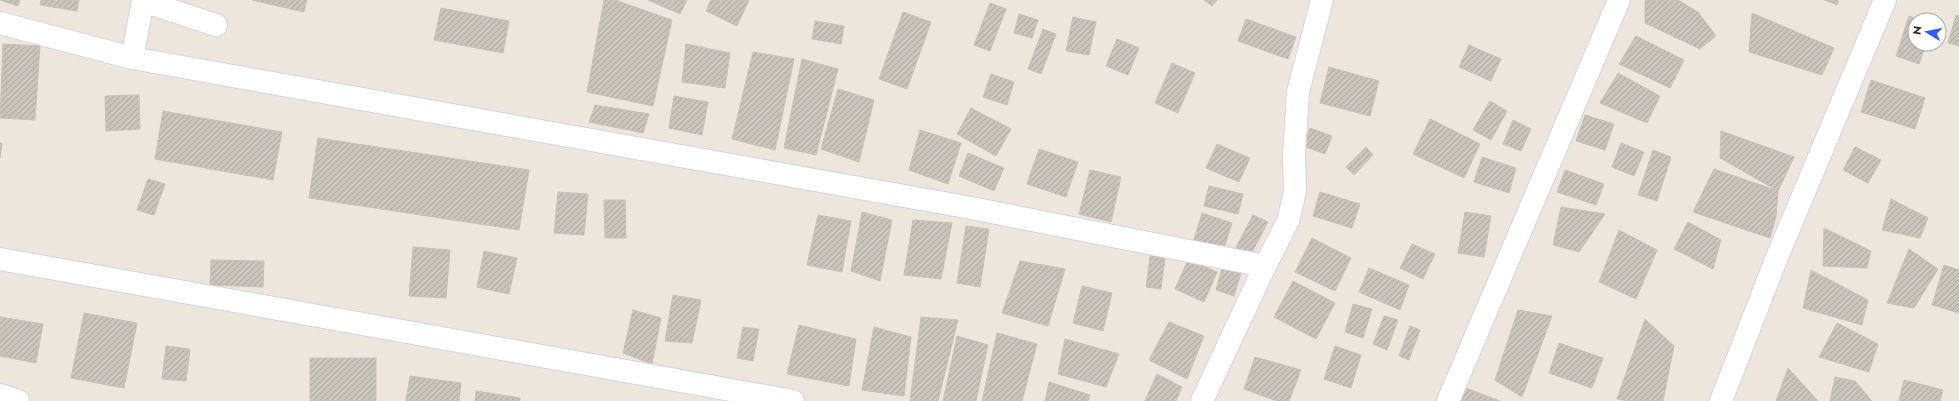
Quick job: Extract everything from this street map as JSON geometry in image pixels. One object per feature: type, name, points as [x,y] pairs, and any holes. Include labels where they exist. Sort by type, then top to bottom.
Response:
[{"type":"street","points":[[1202,401],[1265,266],[1288,221],[1295,192],[1294,154],[1298,92],[1322,0]]},
{"type":"street","points":[[1448,401],[1619,0]]},
{"type":"street","points":[[1721,401],[1777,257],[1885,0]]},
{"type":"street","points":[[132,58],[143,2],[216,25]]},
{"type":"street","points":[[0,23],[132,58],[958,206],[1265,266]]},
{"type":"street","points":[[0,259],[793,401]]},
{"type":"street","points":[[0,395],[18,401]]},
{"type":"building","points":[[0,0],[20,0],[18,6]]},
{"type":"building","points":[[41,0],[79,0],[77,11],[40,5]]},
{"type":"building","points":[[252,0],[307,0],[304,12]]},
{"type":"building","points":[[604,0],[615,0],[672,20],[653,106],[587,92]]},
{"type":"building","points":[[648,0],[687,0],[680,14]]},
{"type":"building","points":[[711,0],[749,0],[737,26],[706,11]]},
{"type":"building","points":[[1204,0],[1217,0],[1212,6]]},
{"type":"building","points":[[1645,0],[1678,0],[1698,12],[1716,36],[1700,49],[1645,23]]},
{"type":"building","points":[[1824,0],[1839,0],[1837,5]]},
{"type":"building","points":[[990,3],[1006,9],[990,51],[974,45]]},
{"type":"building","points":[[441,8],[509,21],[503,53],[434,40]]},
{"type":"building","points":[[903,12],[931,22],[907,89],[879,79]]},
{"type":"building","points":[[1752,13],[1834,48],[1822,75],[1749,52]]},
{"type":"building","points":[[1019,14],[1038,20],[1032,38],[1014,33]]},
{"type":"building","points":[[1956,15],[1959,16],[1959,46],[1948,43]]},
{"type":"building","points":[[1073,17],[1096,22],[1089,55],[1066,51]]},
{"type":"building","points":[[1246,19],[1296,37],[1288,59],[1238,41]]},
{"type":"building","points":[[815,21],[844,26],[841,44],[812,39]]},
{"type":"building","points":[[1907,22],[1907,52],[1923,52],[1919,64],[1896,56]]},
{"type":"building","points":[[1043,29],[1056,34],[1041,74],[1028,69]]},
{"type":"building","points":[[1636,36],[1684,60],[1670,88],[1619,64]]},
{"type":"building","points":[[1117,39],[1139,48],[1128,75],[1106,66]]},
{"type":"building","points":[[3,44],[40,46],[35,120],[0,118]]},
{"type":"building","points":[[686,44],[730,53],[725,88],[682,82]]},
{"type":"building","points":[[1469,45],[1501,59],[1491,81],[1459,67]]},
{"type":"building","points":[[753,52],[794,59],[775,150],[732,139]]},
{"type":"building","points":[[802,59],[838,69],[816,155],[784,148]]},
{"type":"building","points":[[1172,63],[1195,73],[1178,113],[1155,103]]},
{"type":"building","points":[[1329,67],[1379,81],[1370,116],[1320,103]]},
{"type":"building","points":[[1618,73],[1660,96],[1647,123],[1600,103]]},
{"type":"building","points":[[991,74],[1014,82],[1007,105],[983,97]]},
{"type":"building","points":[[1871,80],[1925,98],[1915,129],[1861,112]]},
{"type":"building","points":[[838,89],[874,100],[859,162],[821,149]]},
{"type":"building","points":[[139,95],[140,129],[106,131],[105,96]]},
{"type":"building","points":[[674,96],[708,102],[702,135],[669,128]]},
{"type":"building","points":[[1490,101],[1507,111],[1491,140],[1473,130]]},
{"type":"building","points":[[595,105],[649,114],[643,133],[589,122]]},
{"type":"building","points":[[971,108],[1011,129],[996,156],[957,134]]},
{"type":"building","points":[[163,111],[282,132],[273,180],[155,159]]},
{"type":"building","points":[[1585,115],[1614,124],[1605,150],[1576,141]]},
{"type":"building","points":[[1430,119],[1480,144],[1464,178],[1413,154]]},
{"type":"building","points":[[1513,120],[1531,129],[1521,151],[1503,144]]},
{"type":"building","points":[[1310,128],[1332,136],[1325,154],[1303,146]]},
{"type":"building","points":[[920,130],[961,143],[948,184],[909,170]]},
{"type":"building","points":[[1721,131],[1794,157],[1778,191],[1720,158]]},
{"type":"building","points":[[318,138],[529,170],[519,230],[309,198]]},
{"type":"building","points":[[0,143],[2,143],[0,158]]},
{"type":"building","points":[[1621,143],[1644,152],[1634,176],[1612,167]]},
{"type":"building","points":[[1217,144],[1250,158],[1239,182],[1206,168]]},
{"type":"building","points":[[1366,147],[1373,155],[1354,175],[1346,167]]},
{"type":"building","points":[[1855,147],[1881,160],[1868,183],[1843,170]]},
{"type":"building","points":[[1039,149],[1078,162],[1066,197],[1027,184]]},
{"type":"building","points":[[1653,150],[1671,157],[1657,201],[1638,195]]},
{"type":"building","points":[[968,153],[1004,168],[994,191],[959,176]]},
{"type":"building","points":[[1482,157],[1516,168],[1509,193],[1474,182]]},
{"type":"building","points":[[1714,169],[1778,191],[1776,217],[1770,238],[1693,212]]},
{"type":"building","points":[[1090,170],[1121,177],[1111,222],[1079,214]]},
{"type":"building","points":[[1565,170],[1604,184],[1596,205],[1557,192]]},
{"type":"building","points":[[148,179],[165,184],[154,215],[137,210]]},
{"type":"building","points":[[1209,186],[1243,194],[1238,214],[1204,206]]},
{"type":"building","points":[[558,192],[588,194],[584,235],[554,233]]},
{"type":"building","points":[[1320,192],[1360,204],[1352,228],[1313,216]]},
{"type":"building","points":[[1891,199],[1928,218],[1920,238],[1882,230]]},
{"type":"building","points":[[604,200],[625,200],[626,238],[605,238]]},
{"type":"building","points":[[1561,207],[1605,214],[1579,252],[1553,245]]},
{"type":"building","points":[[862,212],[892,220],[880,281],[851,271]]},
{"type":"building","points":[[1465,212],[1491,216],[1484,257],[1458,253]]},
{"type":"building","points":[[1202,213],[1232,223],[1222,255],[1192,246]]},
{"type":"building","points":[[818,215],[851,221],[842,272],[807,265]]},
{"type":"building","points":[[1253,215],[1268,222],[1249,258],[1234,251]]},
{"type":"building","points":[[913,220],[952,223],[941,279],[904,275]]},
{"type":"building","points":[[1688,222],[1721,240],[1713,269],[1674,249]]},
{"type":"building","points":[[966,226],[989,229],[980,287],[957,283]]},
{"type":"building","points":[[1824,228],[1871,251],[1867,268],[1823,266]]},
{"type":"building","points":[[1619,230],[1657,250],[1636,299],[1599,282]]},
{"type":"building","points":[[1312,238],[1351,258],[1335,291],[1295,272]]},
{"type":"building","points":[[1412,244],[1435,254],[1423,279],[1400,268]]},
{"type":"building","points":[[413,247],[450,250],[446,298],[409,296]]},
{"type":"building","points":[[1151,249],[1166,251],[1161,289],[1146,287]]},
{"type":"building","points":[[1909,249],[1938,269],[1914,308],[1887,303]]},
{"type":"building","points":[[484,251],[517,258],[509,294],[477,287]]},
{"type":"building","points":[[211,260],[264,261],[263,287],[210,285]]},
{"type":"building","points":[[1188,260],[1217,272],[1204,302],[1175,289]]},
{"type":"building","points":[[1020,261],[1065,269],[1048,326],[1002,313]]},
{"type":"building","points":[[1224,261],[1243,267],[1234,296],[1216,290]]},
{"type":"building","points":[[1944,265],[1959,270],[1959,313],[1932,305]]},
{"type":"building","points":[[1369,268],[1409,285],[1400,310],[1359,292]]},
{"type":"building","points":[[1811,270],[1868,300],[1862,325],[1803,308]]},
{"type":"building","points":[[1293,281],[1335,303],[1316,339],[1274,317]]},
{"type":"building","points":[[1082,286],[1112,293],[1103,331],[1073,323]]},
{"type":"building","points":[[673,295],[701,300],[692,343],[665,341]]},
{"type":"building","points":[[1353,304],[1372,309],[1363,338],[1345,332]]},
{"type":"building","points":[[633,310],[661,318],[652,364],[623,353]]},
{"type":"building","points":[[1518,310],[1552,316],[1522,397],[1495,380]]},
{"type":"building","points":[[84,313],[137,323],[124,388],[71,378]]},
{"type":"building","points":[[1384,316],[1398,320],[1387,350],[1373,344]]},
{"type":"building","points":[[0,317],[43,324],[36,363],[0,356]]},
{"type":"building","points":[[921,317],[958,320],[938,401],[910,401]]},
{"type":"building","points":[[1645,319],[1674,346],[1663,401],[1629,401],[1617,399]]},
{"type":"building","points":[[1169,322],[1204,336],[1187,379],[1149,360]]},
{"type":"building","points":[[1837,323],[1878,344],[1869,372],[1819,357]]},
{"type":"building","points":[[799,325],[856,339],[849,386],[787,374]]},
{"type":"building","points":[[1410,326],[1420,330],[1409,360],[1399,356]]},
{"type":"building","points":[[743,327],[759,329],[753,361],[737,358]]},
{"type":"building","points":[[874,327],[911,337],[904,396],[862,390]]},
{"type":"building","points":[[997,333],[1037,344],[1022,401],[982,401]]},
{"type":"building","points":[[957,336],[988,345],[976,401],[943,401]]},
{"type":"building","points":[[1065,339],[1119,354],[1106,387],[1058,374]]},
{"type":"building","points":[[1559,343],[1603,358],[1592,388],[1549,373]]},
{"type":"building","points":[[166,346],[190,349],[186,381],[162,379]]},
{"type":"building","points":[[1335,346],[1361,355],[1351,388],[1324,379]]},
{"type":"building","points":[[1255,357],[1301,370],[1289,401],[1277,401],[1244,389]]},
{"type":"building","points":[[310,358],[376,358],[376,401],[310,401]]},
{"type":"building","points":[[1788,368],[1818,401],[1776,401]]},
{"type":"building","points":[[1157,374],[1182,387],[1176,401],[1145,401]]},
{"type":"building","points":[[410,376],[461,383],[459,401],[406,401]]},
{"type":"building","points":[[1835,377],[1855,381],[1872,401],[1830,401]]},
{"type":"building","points":[[1904,380],[1943,390],[1940,401],[1899,401]]},
{"type":"building","points":[[1049,382],[1090,395],[1088,401],[1045,401]]},
{"type":"building","points":[[1466,388],[1500,401],[1461,401]]},
{"type":"building","points":[[476,391],[520,398],[520,401],[475,401]]}]
